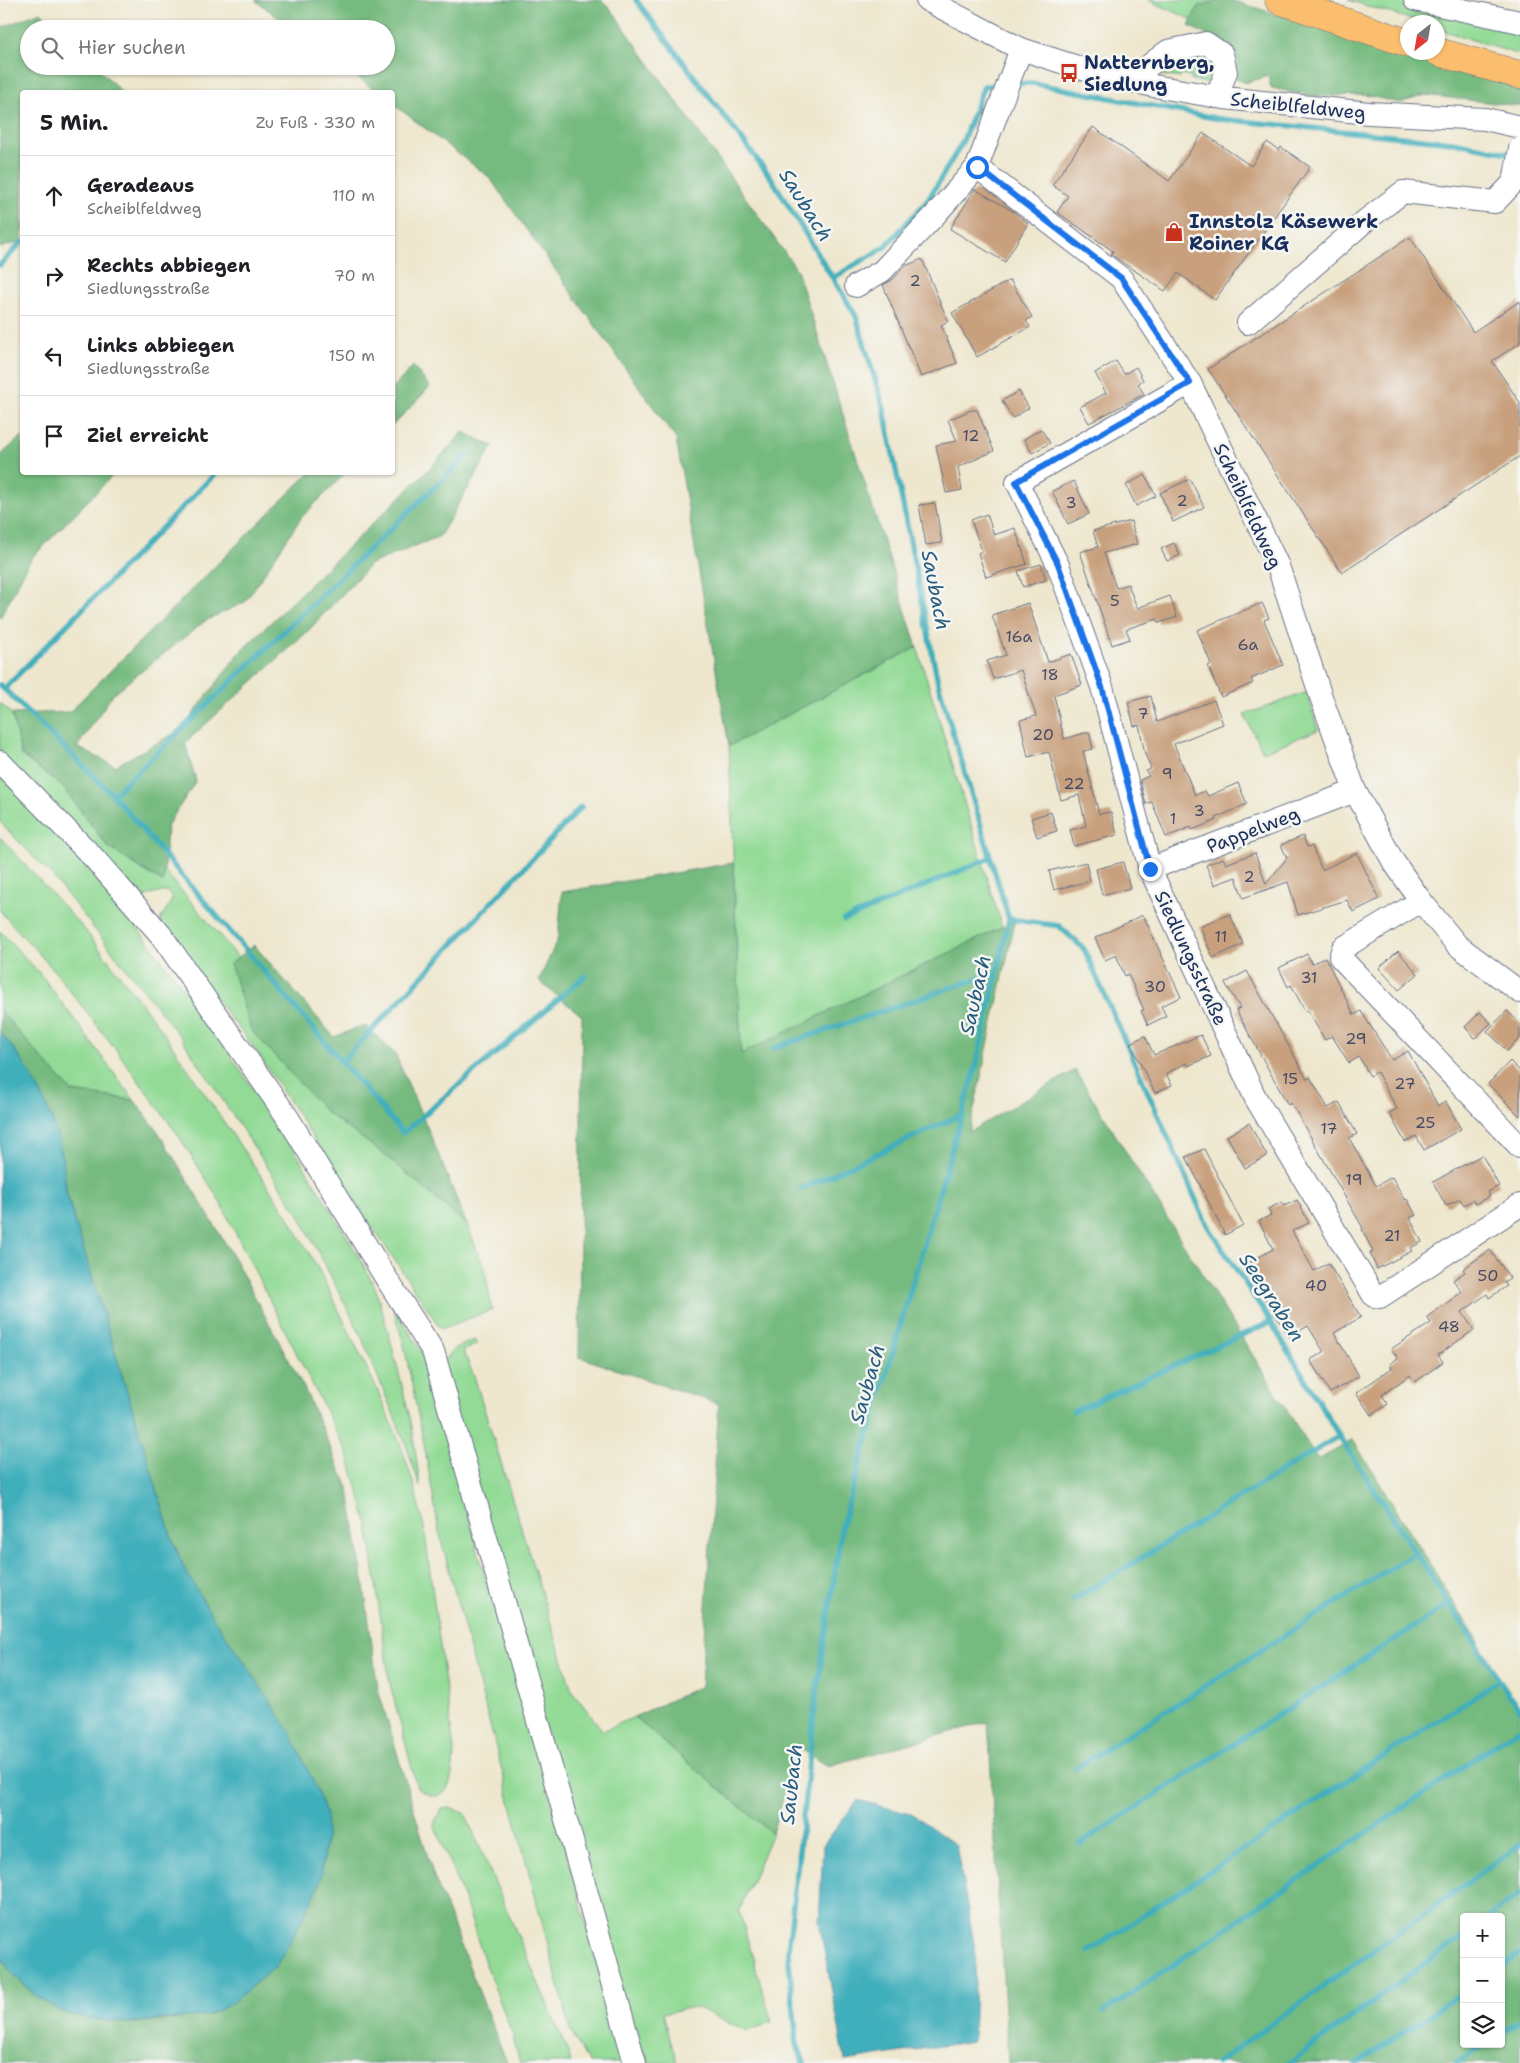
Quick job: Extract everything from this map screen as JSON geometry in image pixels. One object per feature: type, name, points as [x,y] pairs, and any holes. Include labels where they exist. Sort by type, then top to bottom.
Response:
[{"type":"main road","points":[[1279,0],[1400,41]]},
{"type":"main road","points":[[1445,54],[1520,75]]},
{"type":"street","name":"Scheiblfeldweg","points":[[927,0],[1021,49],[1099,74],[1129,81],[1217,97],[1369,113],[1485,119],[1520,127]]},
{"type":"street","points":[[1415,0],[1520,22]]},
{"type":"street","points":[[1129,81],[1168,52],[1206,43],[1222,54],[1226,72],[1217,97]]},
{"type":"street","points":[[856,286],[882,271],[977,167],[1021,49]]},
{"type":"street","name":"Scheiblfeldweg","points":[[977,167],[1121,278],[1190,383],[1278,566],[1320,698],[1355,791],[1393,861],[1421,901],[1457,945],[1520,992]]},
{"type":"street","points":[[1248,323],[1365,221],[1403,192],[1495,202],[1518,169]]},
{"type":"street","name":"Siedlungsstraße","points":[[1190,383],[1016,482],[1058,564],[1102,687],[1150,869],[1255,1097],[1374,1296],[1380,1297],[1520,1205]]},
{"type":"street","points":[[0,762],[94,858],[161,935],[288,1118],[433,1351],[634,2063]]},
{"type":"street","name":"Pappelweg","points":[[1150,869],[1355,791]]},
{"type":"street","points":[[1421,901],[1343,948],[1340,957],[1520,1148]]},
{"type":"green space","points":[[255,0],[601,0],[610,8],[797,270],[917,647],[729,746],[676,439],[489,177],[395,106],[395,90],[374,90],[355,75],[395,75],[395,20],[281,20]]},
{"type":"green space","points":[[1148,0],[1224,0],[1198,6],[1192,20]]},
{"type":"green space","points":[[1230,0],[1400,52],[1400,60],[1428,60],[1520,88],[1520,106],[1425,95],[1400,103],[1365,95],[1314,96],[1271,88],[1268,76],[1245,83],[1237,79],[1238,58],[1224,44],[1189,26],[1198,6]]},
{"type":"green space","points":[[1348,0],[1400,0],[1520,28],[1520,55],[1445,31],[1445,15],[1400,16]]},
{"type":"green space","points":[[41,12],[49,20],[20,20]]},
{"type":"green space","points":[[20,20],[20,75],[105,75],[120,90],[20,90],[20,242],[0,248],[0,28]]},
{"type":"green space","points":[[1208,50],[1221,61],[1214,77],[1207,83],[1192,80],[1190,76],[1181,74],[1180,78],[1161,75],[1160,69],[1179,57]]},
{"type":"green space","points":[[413,366],[430,387],[395,423],[395,386]]},
{"type":"green space","points":[[463,432],[493,446],[440,536],[371,564],[305,634],[185,743],[196,781],[167,826],[163,882],[108,847],[63,787],[21,754],[12,714],[69,712],[307,475],[344,475],[301,518],[245,602],[205,621],[113,694],[77,747],[115,766],[182,729],[239,653],[431,467]]},
{"type":"green space","points":[[20,438],[20,475],[113,475],[31,559],[0,618],[0,456]]},
{"type":"green space","points":[[917,647],[1002,927],[741,1054],[729,746]]},
{"type":"green space","points":[[1307,692],[1318,730],[1263,752],[1244,715]]},
{"type":"green space","points":[[0,703],[12,714],[21,755],[63,787],[108,847],[162,882],[164,870],[238,957],[230,964],[328,1114],[380,1151],[467,1225],[485,1270],[492,1310],[441,1329],[257,1052],[164,932],[160,920],[173,898],[167,891],[137,898],[0,755]]},
{"type":"green space","points":[[0,774],[95,877],[142,934],[203,1015],[295,1151],[361,1260],[376,1290],[391,1342],[412,1426],[420,1487],[406,1445],[359,1331],[298,1213],[180,1036],[53,877],[0,822]]},
{"type":"green space","points":[[0,837],[85,930],[158,1025],[288,1216],[319,1270],[376,1387],[400,1443],[413,1482],[424,1527],[454,1750],[451,1779],[448,1787],[437,1796],[417,1788],[389,1680],[368,1526],[348,1455],[218,1198],[178,1135],[114,1047],[52,968],[0,911]]},
{"type":"green space","points":[[733,863],[741,1054],[1015,921],[969,1132],[1075,1070],[1318,1460],[1353,1440],[1520,1709],[1520,2063],[1008,2063],[988,1722],[828,1766],[799,1748],[772,1833],[634,1717],[701,1686],[719,1404],[579,1357],[582,1016],[539,981],[558,938],[562,892]]},
{"type":"green space","points":[[0,931],[42,976],[134,1100],[72,1092],[0,1011]]},
{"type":"green space","points":[[254,945],[334,1037],[365,1025],[395,1054],[467,1225],[380,1151],[328,1114],[251,1030],[230,964]]},
{"type":"green space","points":[[0,1011],[72,1092],[134,1100],[157,1130],[230,1251],[304,1388],[349,1490],[378,1689],[433,1874],[507,2063],[0,2063],[0,1954],[12,1973],[38,1998],[62,2012],[87,2018],[127,2023],[178,2019],[229,2005],[275,1967],[288,1946],[320,1884],[326,1836],[264,1694],[241,1657],[215,1621],[184,1568],[172,1539],[67,1195],[57,1134],[38,1087],[11,1045],[0,1032]]},
{"type":"green space","points":[[391,1302],[420,1349],[429,1375],[488,1587],[520,1691],[626,2063],[589,2063],[571,2032],[439,1532],[404,1345]]},
{"type":"green space","points":[[474,1340],[477,1344],[463,1351],[474,1376],[572,1691],[603,1731],[634,1717],[772,1833],[739,1911],[772,2022],[748,2031],[695,2007],[663,2013],[677,2063],[640,2063],[442,1364],[454,1349]]},
{"type":"green space","points":[[450,1808],[465,1813],[568,2052],[571,2063],[520,2063],[512,2033],[485,1963],[466,1904],[434,1824],[441,1809]]},
{"type":"water","points":[[0,1032],[11,1045],[38,1087],[57,1134],[64,1167],[67,1195],[172,1539],[184,1568],[215,1621],[290,1732],[326,1814],[326,1836],[320,1884],[288,1946],[275,1967],[229,2005],[209,2015],[127,2023],[87,2018],[62,2012],[38,1998],[12,1973],[0,1954]]},
{"type":"water","points":[[858,1800],[914,1815],[956,1845],[976,1954],[973,2041],[845,2061],[819,1922],[823,1845]]},
{"type":"building","name":"Innstolz Käsewerk Roiner KG","points":[[1093,127],[1169,181],[1203,133],[1251,166],[1267,142],[1279,150],[1281,147],[1310,167],[1215,300],[1178,273],[1165,291],[1111,254],[1113,251],[1057,212],[1068,196],[1052,185]]},
{"type":"building","points":[[975,189],[1014,212],[1028,223],[1005,262],[950,229]]},
{"type":"building","points":[[1410,237],[1473,332],[1520,301],[1520,343],[1492,361],[1520,403],[1520,456],[1342,573],[1208,369]]},
{"type":"building","points":[[922,259],[948,321],[941,325],[957,363],[921,377],[883,285],[892,280],[905,266]]},
{"type":"building","points":[[1010,280],[1032,317],[1026,321],[1030,327],[977,357],[952,313]]},
{"type":"building","points":[[1116,361],[1124,374],[1136,367],[1143,380],[1138,384],[1144,394],[1089,423],[1080,407],[1106,393],[1095,373]]},
{"type":"building","points":[[1019,391],[1029,408],[1013,418],[1002,401]]},
{"type":"building","points":[[971,410],[977,410],[994,451],[958,467],[962,490],[946,493],[936,445],[957,441],[948,420]]},
{"type":"building","points":[[1041,429],[1050,443],[1032,453],[1024,439]]},
{"type":"building","points":[[1145,475],[1156,496],[1136,506],[1126,485]]},
{"type":"building","points":[[1190,479],[1204,507],[1173,522],[1160,493]]},
{"type":"building","points":[[1074,481],[1089,514],[1068,524],[1052,491]]},
{"type":"building","points":[[935,503],[942,543],[926,545],[919,505]]},
{"type":"building","points":[[987,514],[994,535],[1015,528],[1027,564],[986,577],[978,553],[982,551],[971,520]]},
{"type":"building","points":[[1131,521],[1137,544],[1104,553],[1116,588],[1128,584],[1137,608],[1170,596],[1177,617],[1159,623],[1157,619],[1126,629],[1130,639],[1112,645],[1080,552],[1098,547],[1093,531]]},
{"type":"building","points":[[1174,543],[1180,555],[1167,561],[1161,549]]},
{"type":"building","points":[[1041,564],[1046,580],[1023,587],[1018,571]]},
{"type":"building","points":[[1028,603],[1048,662],[1071,654],[1082,685],[1054,695],[1064,739],[1089,732],[1093,749],[1083,751],[1099,814],[1111,812],[1117,835],[1074,846],[1070,830],[1086,826],[1079,795],[1061,800],[1049,752],[1028,757],[1020,720],[1036,716],[1021,670],[993,679],[987,661],[1006,655],[992,615]]},
{"type":"building","points":[[1262,603],[1269,618],[1264,620],[1283,665],[1251,679],[1253,683],[1221,697],[1208,666],[1211,664],[1197,630]]},
{"type":"building","points":[[1151,696],[1157,722],[1214,700],[1223,724],[1174,744],[1195,795],[1205,791],[1208,796],[1238,783],[1247,804],[1216,818],[1217,820],[1192,830],[1191,827],[1166,837],[1152,802],[1146,804],[1140,780],[1149,776],[1146,771],[1151,769],[1145,754],[1139,725],[1134,726],[1128,702]]},
{"type":"building","points":[[1051,812],[1057,831],[1037,837],[1031,818]]},
{"type":"building","points":[[1303,836],[1307,847],[1312,846],[1322,870],[1357,853],[1379,899],[1353,912],[1347,900],[1298,915],[1288,882],[1243,898],[1236,877],[1214,885],[1206,865],[1223,858],[1226,864],[1255,853],[1266,884],[1287,858],[1281,845]]},
{"type":"building","points":[[1086,862],[1090,881],[1054,890],[1049,871]]},
{"type":"building","points":[[1123,862],[1130,888],[1102,895],[1096,869]]},
{"type":"building","points":[[1230,914],[1243,944],[1213,958],[1200,927]]},
{"type":"building","points":[[1143,915],[1181,997],[1161,1006],[1166,1016],[1148,1025],[1141,1011],[1144,1010],[1128,974],[1125,976],[1116,955],[1105,960],[1095,938]]},
{"type":"building","points":[[1398,951],[1418,974],[1399,990],[1379,968]]},
{"type":"building","points":[[1307,954],[1312,964],[1325,957],[1354,1015],[1361,1011],[1392,1060],[1408,1051],[1438,1106],[1446,1102],[1461,1129],[1424,1150],[1416,1136],[1405,1142],[1389,1113],[1397,1109],[1377,1072],[1370,1076],[1359,1057],[1349,1063],[1332,1036],[1325,1040],[1307,1010],[1305,1011],[1291,985],[1288,987],[1279,968]]},
{"type":"building","points":[[1247,971],[1307,1079],[1310,1077],[1328,1108],[1339,1102],[1357,1134],[1349,1138],[1376,1186],[1392,1177],[1416,1215],[1410,1218],[1422,1242],[1410,1248],[1412,1251],[1377,1269],[1370,1253],[1373,1252],[1363,1228],[1291,1103],[1288,1105],[1236,1010],[1240,1008],[1225,983]]},
{"type":"building","points":[[1507,1011],[1520,1023],[1520,1038],[1507,1051],[1487,1031]]},
{"type":"building","points":[[1480,1012],[1491,1023],[1475,1038],[1465,1027]]},
{"type":"building","points":[[1201,1035],[1211,1056],[1188,1066],[1186,1063],[1166,1074],[1172,1085],[1155,1093],[1130,1043],[1145,1036],[1154,1055]]},
{"type":"building","points":[[1510,1061],[1520,1071],[1520,1116],[1488,1084]]},
{"type":"building","points":[[1249,1123],[1267,1156],[1245,1168],[1227,1136]]},
{"type":"building","points":[[1204,1149],[1243,1225],[1225,1235],[1186,1157]]},
{"type":"building","points":[[1482,1155],[1499,1186],[1488,1192],[1490,1196],[1475,1204],[1473,1200],[1464,1205],[1460,1199],[1446,1206],[1433,1182]]},
{"type":"building","points":[[1297,1200],[1309,1223],[1292,1231],[1314,1271],[1328,1263],[1361,1317],[1334,1333],[1359,1376],[1330,1393],[1310,1360],[1324,1352],[1308,1326],[1289,1337],[1252,1277],[1250,1278],[1243,1266],[1273,1249],[1259,1221],[1271,1215],[1268,1209],[1282,1202],[1284,1206]]},
{"type":"building","points":[[1490,1250],[1510,1278],[1504,1282],[1507,1286],[1489,1298],[1487,1294],[1462,1312],[1474,1330],[1438,1355],[1443,1362],[1415,1382],[1410,1375],[1382,1395],[1388,1404],[1371,1415],[1356,1393],[1392,1368],[1390,1364],[1398,1358],[1391,1349],[1431,1323],[1427,1317],[1462,1292],[1453,1280],[1465,1272],[1463,1269]]},
{"type":"waterway","name":"Saubach","points":[[636,0],[772,179],[856,316],[884,409],[938,683],[1009,919],[976,1067],[842,1525],[816,1698],[788,1951],[797,2044],[804,2063]]},
{"type":"waterway","points":[[1013,84],[1032,83],[1220,119],[1452,142],[1513,154]]},
{"type":"waterway","points":[[833,278],[885,247],[928,200],[962,143],[984,86],[1001,85]]},
{"type":"waterway","points":[[0,265],[20,244]]},
{"type":"waterway","points":[[113,795],[468,455]]},
{"type":"waterway","points":[[4,689],[214,475]]},
{"type":"waterway","points":[[0,685],[113,795],[403,1133],[585,976]]},
{"type":"waterway","points":[[342,1062],[581,807]]},
{"type":"waterway","points":[[844,920],[990,858]]},
{"type":"waterway","name":"Seegraben","points":[[1009,919],[1059,926],[1084,949],[1207,1225],[1271,1322],[1344,1444],[1520,1711]]},
{"type":"waterway","points":[[774,1048],[997,972]]},
{"type":"waterway","points":[[801,1189],[963,1114]]},
{"type":"waterway","points":[[1074,1411],[1271,1322]]},
{"type":"waterway","points":[[1073,1600],[1339,1436]]},
{"type":"waterway","points":[[1076,1768],[1415,1553]]},
{"type":"waterway","points":[[1080,1844],[1449,1604]]},
{"type":"waterway","points":[[1088,1952],[1499,1680]]},
{"type":"waterway","points":[[1104,2012],[1520,1728]]},
{"type":"waterway","points":[[1217,2063],[1520,1845]]},
{"type":"waterway","points":[[1494,1913],[1520,1894]]},
{"type":"waterway","points":[[1289,2063],[1460,1938]]},
{"type":"waterway","points":[[1505,1963],[1520,1954]]},
{"type":"waterway","points":[[1357,2063],[1460,1995]]},
{"type":"waterway","points":[[1505,2030],[1520,2020]]},
{"type":"waterway","points":[[1457,2063],[1478,2048]]},
{"type":"place","name":"Natternberg, Siedlung","points":[[1069,73]]},
{"type":"place","name":"Innstolz Käsewerk Roiner KG","points":[[1174,232]]},
{"type":"route","points":[[977,167],[1121,278],[1190,383],[1016,482],[1058,564],[1102,687],[1150,869]]}]
